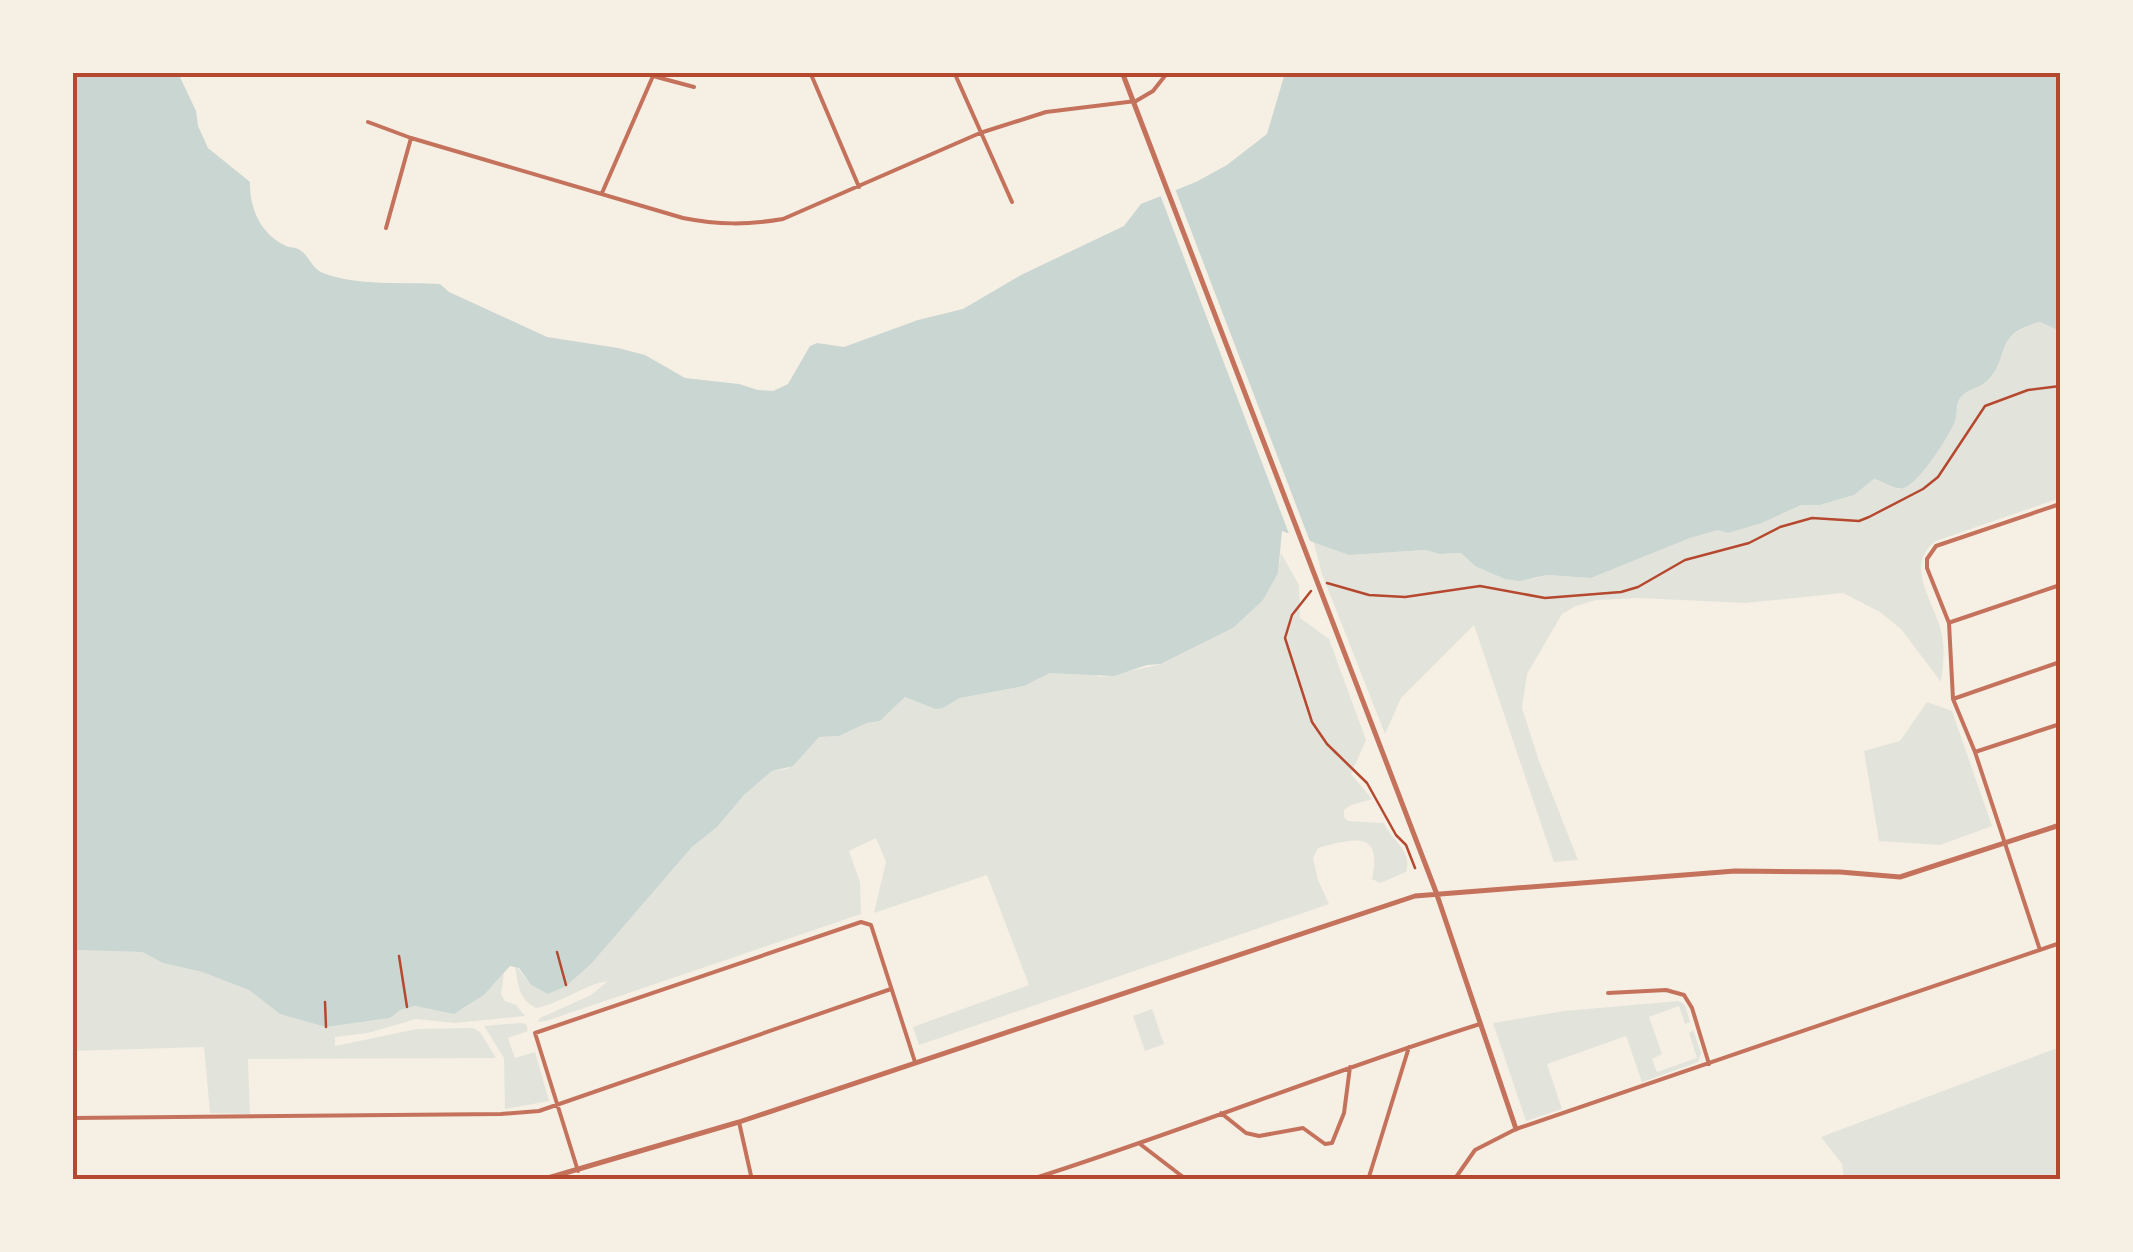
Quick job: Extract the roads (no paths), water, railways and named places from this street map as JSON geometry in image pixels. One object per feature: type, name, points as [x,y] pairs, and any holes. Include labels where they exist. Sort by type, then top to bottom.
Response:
[{"type":"street","points":[[810,72],[859,187]]},
{"type":"street","points":[[954,72],[1012,202]]},
{"type":"street","points":[[1122,72],[1436,892],[1516,1129]]},
{"type":"street","points":[[368,122],[683,218],[718,225],[750,225],[783,219],[980,133],[1046,112],[1136,101],[1153,91],[1168,72]]},
{"type":"street","points":[[602,192],[653,76],[694,86]]},
{"type":"street","points":[[386,228],[411,138]]},
{"type":"street","points":[[2040,950],[1975,752],[1953,699],[1949,622],[1926,568],[1936,546],[2060,504]]},
{"type":"street","points":[[1949,622],[2060,585]]},
{"type":"street","points":[[1953,699],[2060,662]]},
{"type":"street","points":[[1975,752],[2060,724]]},
{"type":"street","points":[[541,1180],[738,1122],[1336,921],[1436,892],[1734,870],[1840,872],[1900,878],[2060,825]]},
{"type":"street","points":[[581,1180],[534,1036],[539,1030],[861,922],[871,924],[915,1064]]},
{"type":"street","points":[[1454,1180],[1475,1150],[1516,1129],[2060,943]]},
{"type":"street","points":[[72,1118],[539,1111],[891,989]]},
{"type":"street","points":[[1608,993],[1666,990],[1684,995],[1710,1064]]},
{"type":"street","points":[[1030,1180],[1480,1024]]},
{"type":"street","points":[[1368,1180],[1409,1047]]},
{"type":"street","points":[[1221,1113],[1246,1132],[1259,1136],[1303,1128],[1325,1144],[1332,1143],[1344,1113],[1350,1066]]},
{"type":"street","points":[[738,1122],[752,1180]]},
{"type":"street","points":[[1140,1144],[1188,1180]]},
{"type":"street","points":[[1050,1173],[1056,1180]]}]
